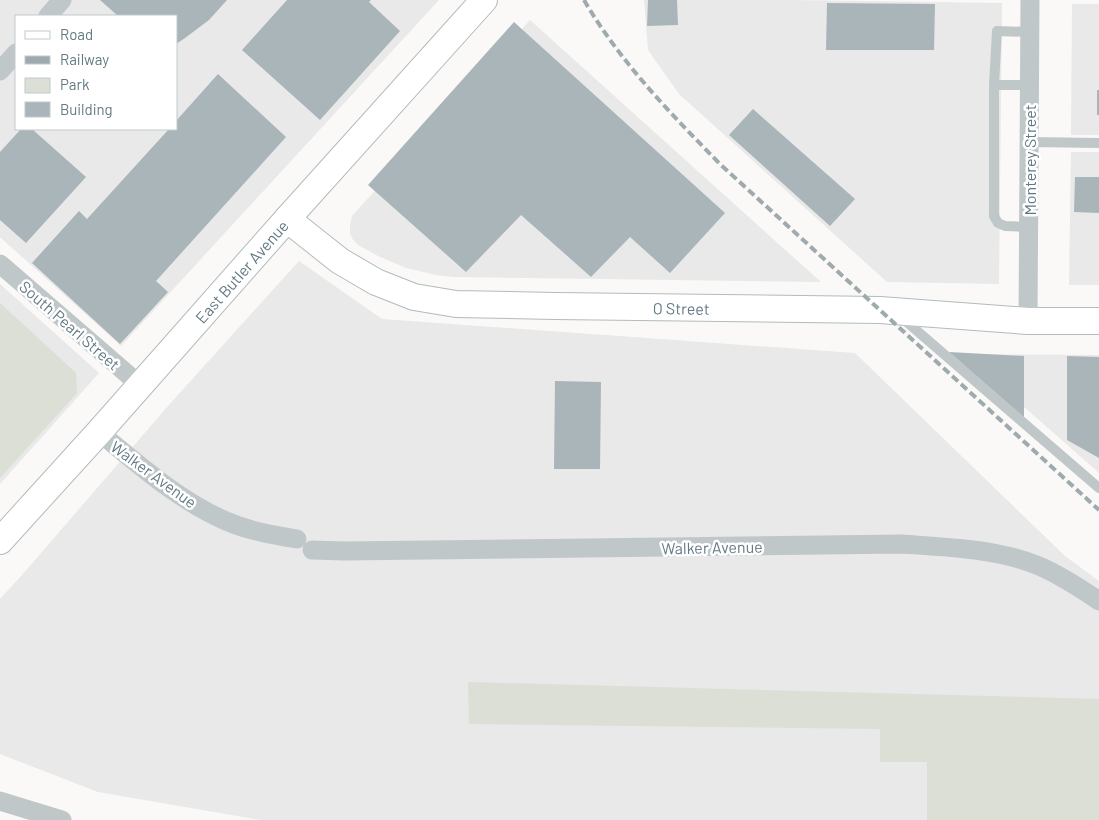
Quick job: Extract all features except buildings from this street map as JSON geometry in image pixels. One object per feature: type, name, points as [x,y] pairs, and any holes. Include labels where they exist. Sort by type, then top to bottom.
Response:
[{"type":"street","points":[[49,15],[62,0]]},
{"type":"street","name":"East Butler Avenue","points":[[0,541],[484,0]]},
{"type":"street","name":"Monterey Street","points":[[1028,321],[1030,0]]},
{"type":"street","points":[[0,71],[15,54]]},
{"type":"street","name":"O Street","points":[[287,219],[340,260],[376,282],[414,297],[456,304],[896,312],[1028,321],[1099,321]]},
{"type":"street","name":"South Pearl Street","points":[[0,264],[140,386]]},
{"type":"street","name":"Walker Avenue","points":[[99,432],[150,475],[201,508],[227,522],[251,530],[297,539]]},
{"type":"street","name":"Walker Avenue","points":[[312,550],[344,552],[902,544],[983,552],[1032,563],[1061,577],[1099,601]]},
{"type":"street","points":[[0,801],[62,820]]},
{"type":"lane","points":[[1029,227],[1006,226],[998,223],[994,216],[994,85],[997,31],[1030,32]]},
{"type":"lane","points":[[994,85],[1030,85]]},
{"type":"lane","points":[[1029,142],[1099,143]]},
{"type":"lane","points":[[896,312],[1099,488]]},
{"type":"shaded area","points":[[0,0],[439,0],[121,346],[0,237]]},
{"type":"shaded area","points":[[644,0],[1002,3],[999,284],[887,282],[679,94],[648,50]]},
{"type":"shaded area","points":[[1072,4],[1099,4],[1099,135],[1071,135]]},
{"type":"shaded area","points":[[530,20],[821,282],[453,277],[406,268],[358,245],[350,234],[352,216]]},
{"type":"shaded area","points":[[1071,152],[1099,152],[1099,285],[1069,285]]},
{"type":"shaded area","points":[[299,261],[382,319],[855,353],[1065,556],[1099,581],[1099,820],[260,820],[98,792],[0,754],[0,599],[168,406]]},
{"type":"shaded area","points":[[0,284],[99,373],[0,484]]},
{"type":"shaded area","points":[[964,354],[1099,355],[1099,473]]},
{"type":"green space","points":[[0,303],[76,373],[77,393],[0,478]]},
{"type":"green space","points":[[468,682],[1099,699],[1099,820],[927,820],[927,762],[880,762],[880,729],[469,724]]},
{"type":"railway","points":[[584,0],[598,23],[647,87],[721,165],[1099,510]]}]
